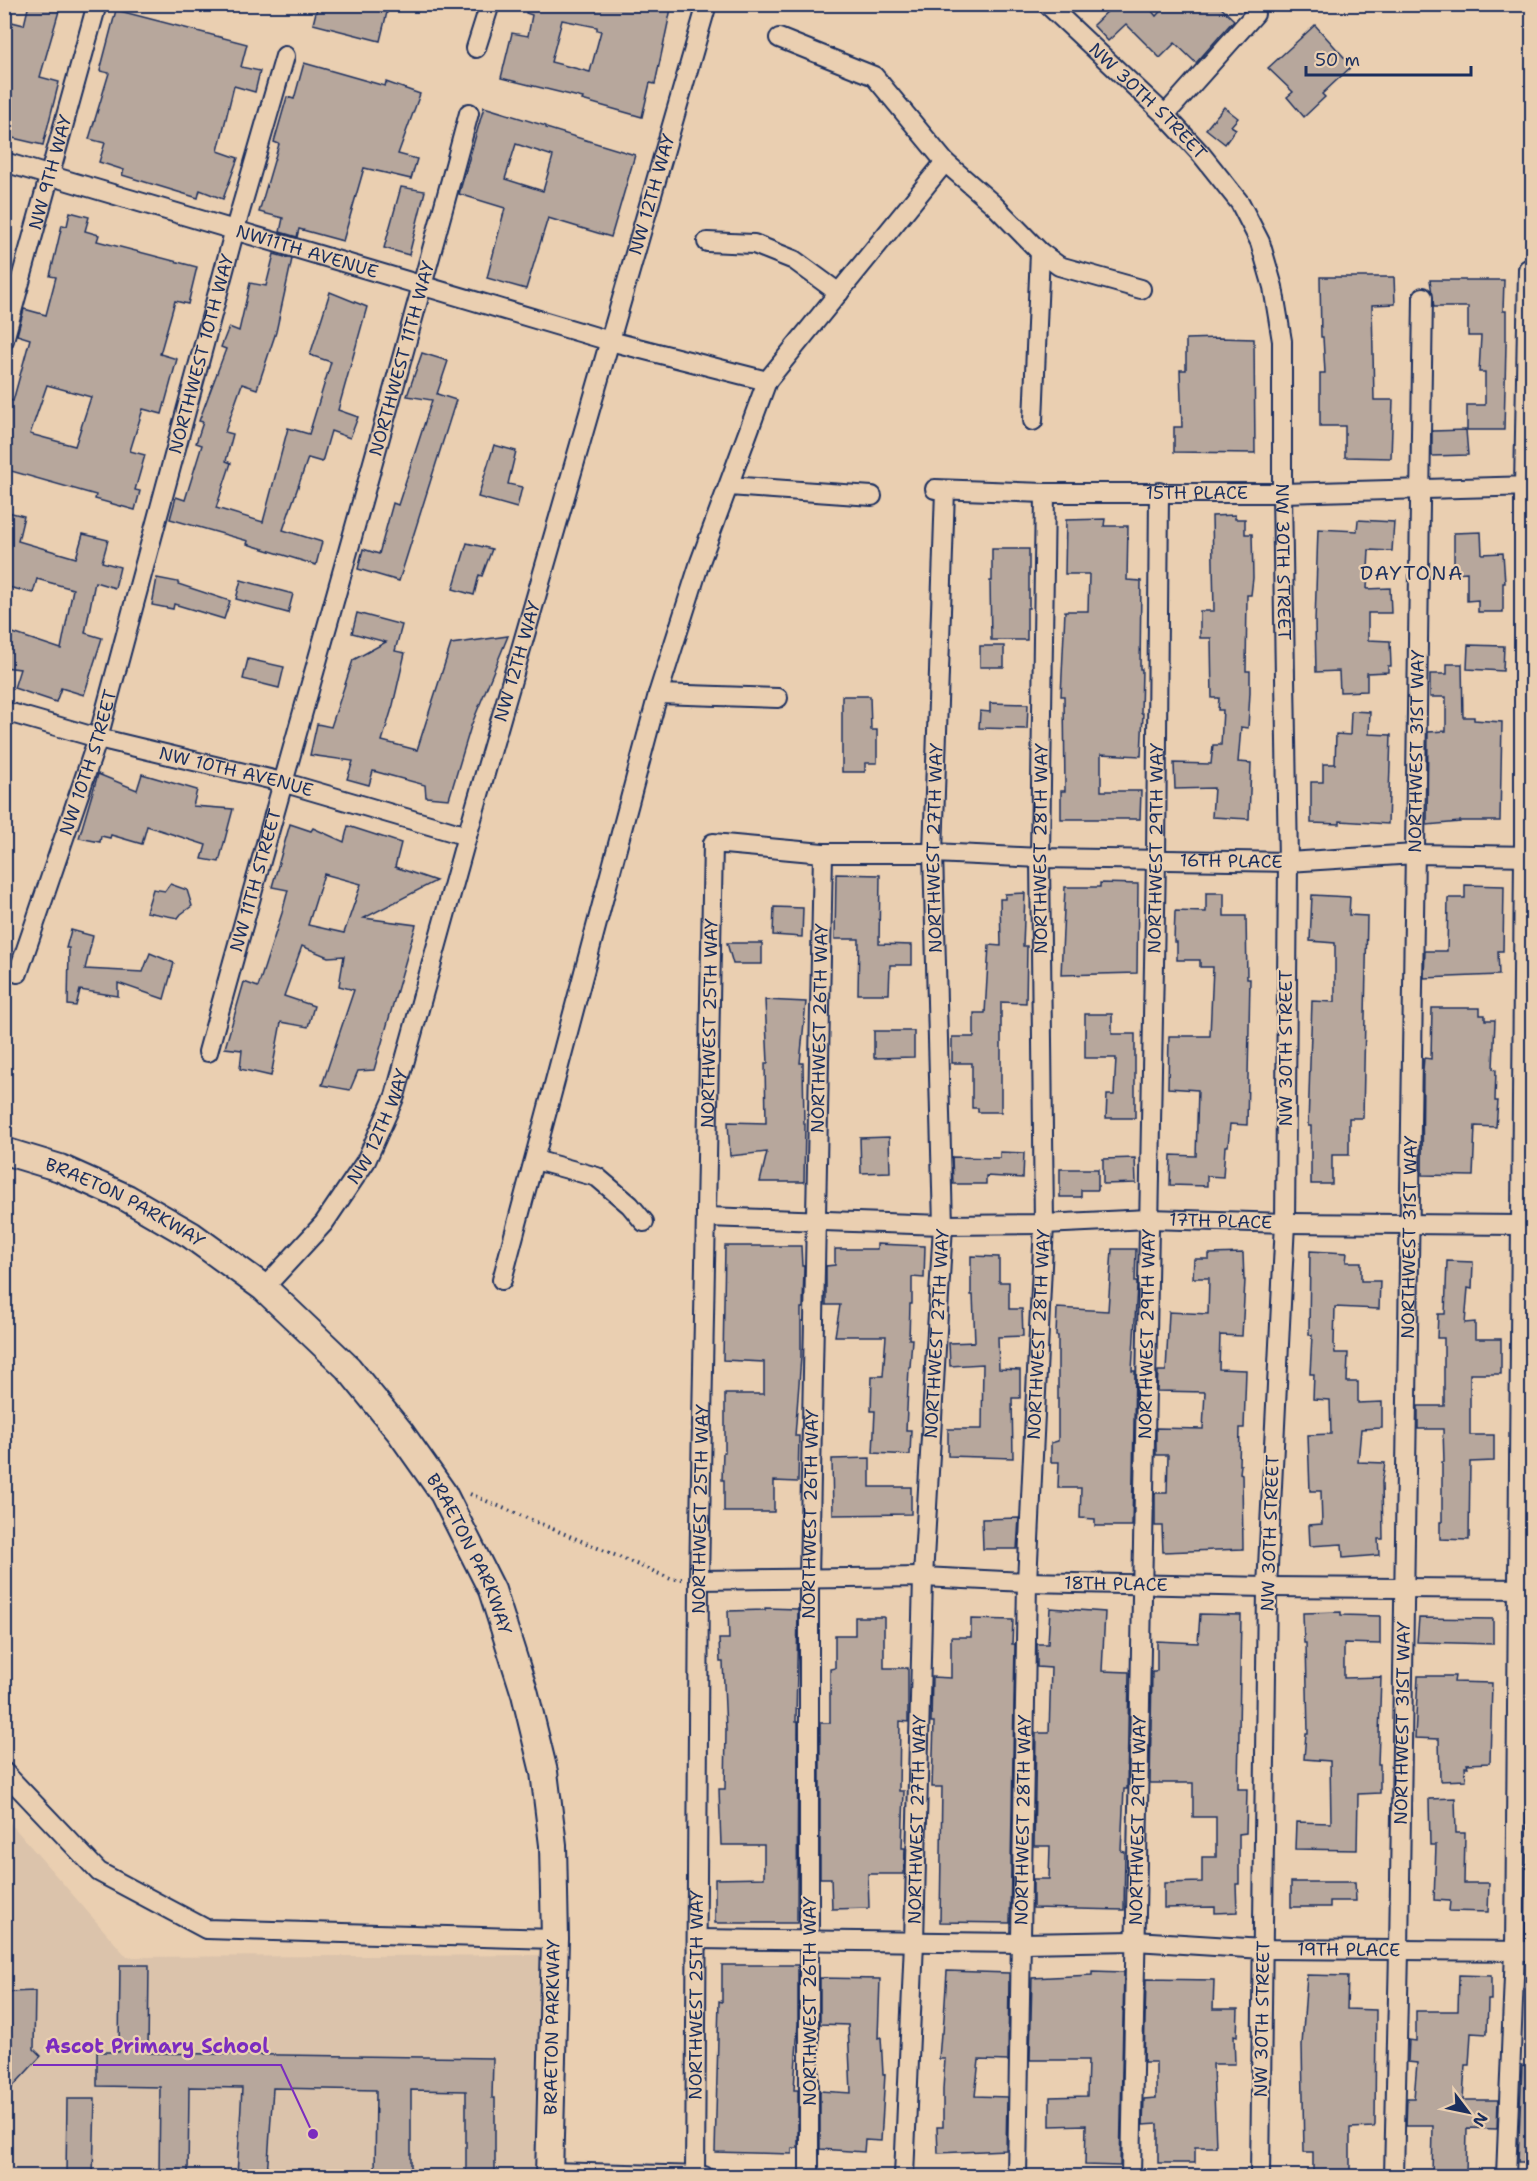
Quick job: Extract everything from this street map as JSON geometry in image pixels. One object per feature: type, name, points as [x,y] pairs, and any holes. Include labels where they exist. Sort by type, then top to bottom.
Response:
[{"type":"street","name":"NW 9TH WAY","points":[[4,340],[97,4]]},
{"type":"street","points":[[476,48],[490,4]]},
{"type":"street","name":"NW 12TH WAY","points":[[264,1288],[324,1223],[366,1161],[395,1096],[467,836],[707,4]]},
{"type":"street","name":"NW 30TH STREET","points":[[1047,4],[1165,115],[1201,154],[1240,203],[1260,242],[1273,287],[1282,341],[1288,862],[1285,1223],[1267,1587],[1260,2176]]},
{"type":"street","points":[[1165,115],[1256,14]]},
{"type":"street","points":[[779,38],[874,76],[945,162],[993,204],[1040,252],[1059,266],[1141,289]]},
{"type":"street","name":"NORTHWEST 10TH WAY","points":[[148,547],[285,56]]},
{"type":"street","name":"NORTHWEST 11TH WAY","points":[[334,603],[469,112]]},
{"type":"street","name":"NW11TH AVENUE","points":[[4,162],[610,341],[767,381]]},
{"type":"street","points":[[502,1280],[658,694],[700,562],[767,381],[945,162]]},
{"type":"street","points":[[706,242],[754,244],[794,260],[839,293]]},
{"type":"street","points":[[1033,421],[1040,252]]},
{"type":"street","points":[[1506,2176],[1524,1952],[1528,269]]},
{"type":"street","name":"NORTHWEST 31ST WAY","points":[[1394,2176],[1423,297]]},
{"type":"street","points":[[729,486],[872,496]]},
{"type":"street","name":"15TH PLACE","points":[[940,489],[1045,493],[1282,493],[1528,487]]},
{"type":"street","name":"NORTHWEST 27TH WAY","points":[[904,2176],[914,1942],[923,1576],[943,1224],[933,853],[940,489]]},
{"type":"street","name":"NORTHWEST 29TH WAY","points":[[1131,2176],[1156,859],[1159,492]]},
{"type":"street","name":"NORTHWEST 28TH WAY","points":[[1017,2176],[1027,1582],[1044,1224],[1040,858],[1045,493]]},
{"type":"street","name":"NW 10TH STREET","points":[[18,973],[98,738],[148,547]]},
{"type":"street","name":"NW 11TH STREET","points":[[208,1052],[334,603]]},
{"type":"street","points":[[658,694],[778,698]]},
{"type":"street","name":"NW 10TH AVENUE","points":[[4,711],[98,738],[282,782],[467,836]]},
{"type":"street","name":"16TH PLACE","points":[[713,843],[823,854],[933,853],[1040,858],[1288,862],[1415,854],[1528,856]]},
{"type":"street","name":"NORTHWEST 25TH WAY","points":[[699,2176],[697,1939],[699,1580],[713,843]]},
{"type":"street","name":"NORTHWEST 26TH WAY","points":[[808,2176],[809,1579],[823,854]]},
{"type":"street","name":"BRAETON PARKWAY","points":[[4,1151],[60,1168],[127,1198],[191,1235],[264,1288],[348,1368],[400,1432],[437,1485],[492,1590],[525,1694],[545,1783],[553,1845],[555,1939],[549,2174]]},
{"type":"street","points":[[535,1160],[597,1177],[630,1205],[644,1222]]},
{"type":"street","name":"17TH PLACE","points":[[707,1217],[943,1224],[1044,1224],[1149,1219],[1285,1223],[1409,1223],[1527,1229]]},
{"type":"street","name":"18TH PLACE","points":[[699,1580],[923,1576],[1027,1582],[1525,1589]]},
{"type":"street","points":[[4,1772],[99,1872],[206,1929],[555,1939]]},
{"type":"street","name":"19TH PLACE","points":[[697,1939],[1021,1943],[1136,1941],[1263,1949],[1524,1952]]},
{"type":"street","points":[[549,2174],[699,2176]]},
{"type":"path","points":[[437,1485],[473,1495],[671,1579],[699,1580]]},
{"type":"shaded area","points":[[4,1816],[127,1957],[543,1955],[535,2176],[5,2176]]},
{"type":"building","points":[[29,4],[61,4],[40,77],[59,82],[43,145],[4,136],[4,20],[24,25]]},
{"type":"building","points":[[318,4],[389,4],[380,41],[313,24]]},
{"type":"building","points":[[527,4],[672,4],[655,84],[650,83],[642,117],[582,100],[583,98],[501,78],[512,33],[528,36],[532,15],[526,13]],"holes":[[[562,20],[597,27],[597,30],[601,31],[590,72],[551,62]]]},
{"type":"building","points":[[1107,4],[1146,4],[1156,16],[1167,4],[1217,4],[1234,20],[1196,63],[1175,43],[1160,58],[1126,24],[1108,41],[1093,25],[1111,8]]},
{"type":"building","points":[[116,10],[247,44],[241,67],[260,71],[255,92],[234,86],[218,151],[238,158],[223,199],[200,190],[198,198],[122,175],[124,170],[99,162],[105,143],[89,139],[109,73],[100,71]]},
{"type":"building","points":[[1315,25],[1352,66],[1322,94],[1325,97],[1304,117],[1287,97],[1293,92],[1268,68]]},
{"type":"building","points":[[304,63],[385,86],[386,82],[420,94],[398,154],[417,159],[411,179],[364,168],[343,241],[299,229],[297,237],[280,232],[283,218],[259,212],[279,144],[274,142],[287,97],[294,99]]},
{"type":"building","points":[[484,107],[635,155],[611,237],[548,218],[526,289],[487,278],[505,208],[459,194]],"holes":[[[516,144],[553,156],[543,191],[505,179]]]},
{"type":"building","points":[[1224,107],[1238,118],[1231,126],[1236,129],[1225,144],[1206,129]]},
{"type":"building","points":[[401,187],[425,191],[409,255],[384,248]]},
{"type":"building","points":[[70,212],[89,217],[85,231],[99,235],[97,241],[197,267],[188,304],[175,301],[160,354],[177,359],[162,414],[143,409],[130,451],[145,455],[135,490],[140,491],[135,510],[95,499],[96,495],[4,469],[4,398],[13,401],[30,339],[17,335],[24,309],[46,315],[56,277],[50,276],[62,225],[67,226]],"holes":[[[47,385],[91,397],[75,446],[30,434]]]},
{"type":"building","points":[[274,254],[292,259],[276,332],[257,389],[242,384],[225,432],[233,434],[226,461],[231,463],[216,508],[263,522],[288,428],[309,434],[331,362],[310,355],[330,292],[367,307],[338,410],[358,417],[350,438],[331,431],[322,462],[308,458],[283,530],[322,542],[316,565],[247,544],[248,541],[170,519],[176,497],[185,500],[202,445],[196,443],[203,422],[199,421],[226,349],[221,347],[229,327],[239,331],[250,283],[266,286]]},
{"type":"building","points":[[1320,277],[1394,277],[1395,304],[1372,305],[1374,400],[1393,400],[1391,458],[1345,457],[1345,426],[1320,426],[1320,373],[1325,373],[1323,337],[1321,337]]},
{"type":"building","points":[[1430,280],[1504,280],[1503,311],[1506,311],[1506,344],[1504,430],[1467,430],[1467,405],[1485,405],[1485,372],[1479,372],[1481,336],[1468,336],[1468,307],[1434,307]]},
{"type":"building","points":[[1186,339],[1254,339],[1255,453],[1174,452],[1174,427],[1182,427],[1180,370],[1186,370]]},
{"type":"building","points":[[422,353],[448,361],[437,394],[456,400],[399,581],[358,569],[363,549],[379,554],[393,503],[398,505],[432,400],[407,396]]},
{"type":"building","points":[[1466,430],[1468,455],[1432,456],[1432,431]]},
{"type":"building","points":[[494,445],[516,451],[508,484],[522,487],[517,508],[478,497]]},
{"type":"building","points":[[4,511],[24,516],[18,541],[76,558],[83,534],[108,540],[102,562],[120,567],[115,588],[95,582],[85,633],[102,638],[84,695],[61,688],[56,702],[14,688],[20,669],[4,667],[4,630],[61,649],[73,589],[37,579],[33,593],[4,586]]},
{"type":"building","points":[[1235,515],[1235,519],[1245,519],[1245,534],[1252,534],[1253,578],[1251,595],[1247,595],[1246,671],[1250,671],[1248,728],[1241,727],[1238,762],[1251,763],[1249,819],[1212,817],[1214,788],[1175,789],[1174,763],[1211,764],[1213,745],[1221,745],[1223,710],[1218,710],[1219,698],[1212,698],[1211,638],[1200,638],[1200,611],[1214,611],[1212,516]]},
{"type":"building","points":[[1105,519],[1104,526],[1128,526],[1127,580],[1141,581],[1140,669],[1142,669],[1141,713],[1143,713],[1141,756],[1101,754],[1101,791],[1141,791],[1140,819],[1061,819],[1061,791],[1065,791],[1064,696],[1061,696],[1065,611],[1088,611],[1089,574],[1065,574],[1066,520]]},
{"type":"building","points":[[1358,520],[1394,522],[1392,551],[1369,550],[1367,589],[1390,588],[1391,613],[1368,613],[1368,640],[1390,641],[1391,666],[1388,666],[1388,672],[1367,673],[1367,691],[1340,692],[1339,671],[1316,672],[1318,529],[1357,531]]},
{"type":"building","points":[[1481,532],[1482,554],[1503,553],[1505,583],[1503,583],[1503,612],[1478,612],[1478,600],[1467,601],[1467,572],[1454,573],[1454,533]]},
{"type":"building","points":[[467,543],[492,549],[482,576],[479,575],[474,595],[453,589]]},
{"type":"building","points":[[992,549],[1029,549],[1027,640],[991,640]]},
{"type":"building","points":[[157,578],[178,582],[178,584],[230,601],[224,619],[174,604],[173,609],[152,605]]},
{"type":"building","points":[[241,580],[293,594],[288,613],[236,599]]},
{"type":"building","points":[[357,613],[402,625],[395,651],[405,653],[382,741],[417,750],[451,644],[508,636],[471,726],[449,799],[426,797],[425,785],[373,771],[369,785],[347,779],[353,761],[310,755],[317,724],[331,727],[353,660],[386,642],[352,633]]},
{"type":"building","points":[[1468,645],[1504,646],[1503,671],[1467,669]]},
{"type":"building","points":[[980,646],[1004,646],[1004,667],[980,667]]},
{"type":"building","points":[[248,659],[284,667],[279,688],[243,679]]},
{"type":"building","points":[[1447,664],[1462,664],[1463,717],[1502,722],[1500,821],[1460,821],[1427,825],[1428,732],[1446,731],[1446,697],[1430,697],[1430,674],[1447,674]]},
{"type":"building","points":[[842,696],[870,696],[871,730],[877,730],[877,763],[865,763],[865,772],[842,772]]},
{"type":"building","points":[[990,703],[1028,704],[1027,729],[979,728],[980,711],[990,712]]},
{"type":"building","points":[[1351,711],[1370,712],[1369,734],[1391,735],[1388,824],[1340,821],[1340,824],[1311,823],[1311,782],[1323,782],[1323,764],[1335,764],[1336,734],[1350,735]]},
{"type":"building","points":[[98,774],[137,790],[142,774],[197,790],[193,806],[233,809],[219,862],[202,859],[206,845],[147,826],[142,844],[111,835],[110,838],[101,836],[100,842],[79,838]]},
{"type":"building","points":[[290,824],[311,831],[313,828],[344,842],[348,826],[401,843],[395,867],[436,881],[364,918],[416,925],[374,1070],[358,1071],[350,1090],[322,1085],[354,990],[339,986],[344,956],[328,957],[302,946],[284,996],[314,1006],[308,1027],[281,1022],[271,1076],[240,1069],[242,1050],[225,1048],[244,982],[258,987],[282,913],[288,890],[272,887]],"holes":[[[324,874],[361,884],[344,933],[308,925]]]},
{"type":"building","points":[[836,874],[880,875],[879,944],[912,945],[912,965],[890,965],[889,994],[858,994],[859,939],[835,939]]},
{"type":"building","points":[[1100,883],[1138,884],[1137,973],[1061,975],[1065,887],[1100,887]]},
{"type":"building","points":[[170,884],[187,890],[192,906],[178,918],[146,912],[153,889],[165,891]]},
{"type":"building","points":[[1465,885],[1504,886],[1503,951],[1498,951],[1499,975],[1424,978],[1425,951],[1447,951],[1448,898],[1465,898]]},
{"type":"building","points":[[1025,893],[1023,946],[1027,946],[1026,1003],[1001,1002],[1001,1112],[978,1112],[978,1108],[972,1108],[972,1063],[952,1063],[952,1037],[974,1037],[974,1013],[985,1013],[989,945],[1001,946],[1000,899],[1005,899],[1005,894]]},
{"type":"building","points":[[1206,893],[1224,893],[1224,916],[1246,916],[1247,979],[1250,979],[1247,1125],[1230,1124],[1228,1146],[1225,1146],[1223,1177],[1207,1176],[1207,1186],[1170,1185],[1171,1155],[1196,1156],[1198,1090],[1168,1088],[1169,1036],[1210,1036],[1213,967],[1200,967],[1200,960],[1177,960],[1177,942],[1174,942],[1175,911],[1206,912]]},
{"type":"building","points":[[1312,895],[1350,897],[1349,915],[1367,916],[1363,1118],[1349,1118],[1349,1155],[1332,1155],[1332,1184],[1311,1184],[1311,1126],[1308,1126],[1312,1001],[1335,1002],[1335,943],[1310,941]]},
{"type":"building","points":[[774,907],[803,908],[802,937],[773,935]]},
{"type":"building","points":[[71,930],[93,936],[85,969],[143,972],[150,953],[174,963],[164,999],[118,983],[118,996],[80,990],[76,1006],[68,1005],[69,948],[66,948]]},
{"type":"building","points":[[727,943],[762,943],[762,964],[733,964]]},
{"type":"building","points":[[765,1000],[806,1002],[800,1063],[803,1063],[804,1182],[760,1182],[767,1152],[730,1156],[728,1122],[766,1123],[765,1063],[768,1063]]},
{"type":"building","points":[[1432,1008],[1480,1008],[1480,1015],[1485,1015],[1485,1020],[1495,1020],[1493,1069],[1496,1070],[1495,1101],[1498,1101],[1496,1127],[1475,1126],[1473,1176],[1422,1175],[1423,1070],[1424,1058],[1431,1059]]},
{"type":"building","points":[[1085,1014],[1112,1014],[1112,1034],[1135,1034],[1135,1118],[1106,1118],[1107,1095],[1114,1095],[1116,1058],[1085,1058]]},
{"type":"building","points":[[874,1031],[914,1031],[914,1057],[874,1058]]},
{"type":"building","points":[[889,1137],[890,1172],[861,1173],[860,1138]]},
{"type":"building","points":[[1000,1152],[1024,1153],[1023,1178],[986,1176],[986,1184],[953,1184],[952,1157],[1000,1158]]},
{"type":"building","points":[[1135,1158],[1136,1183],[1103,1184],[1103,1159]]},
{"type":"building","points":[[1060,1169],[1098,1169],[1098,1190],[1081,1190],[1081,1197],[1060,1197]]},
{"type":"building","points":[[877,1244],[925,1246],[924,1278],[912,1277],[912,1304],[910,1304],[909,1339],[912,1339],[906,1430],[911,1430],[910,1455],[873,1453],[875,1411],[871,1411],[872,1376],[883,1376],[886,1336],[835,1336],[840,1305],[826,1305],[826,1266],[835,1265],[835,1249],[877,1249]]},
{"type":"building","points":[[725,1246],[801,1246],[802,1266],[804,1266],[803,1308],[801,1308],[801,1357],[795,1436],[799,1436],[798,1482],[774,1481],[774,1512],[724,1512],[724,1480],[722,1480],[723,1452],[725,1452],[725,1394],[764,1394],[764,1362],[723,1360]]},
{"type":"building","points":[[1112,1249],[1136,1249],[1135,1282],[1137,1286],[1132,1371],[1135,1371],[1132,1526],[1095,1526],[1095,1519],[1080,1518],[1081,1488],[1058,1488],[1059,1462],[1051,1462],[1051,1443],[1058,1441],[1057,1308],[1108,1311]]},
{"type":"building","points":[[1310,1251],[1347,1253],[1346,1262],[1361,1262],[1361,1281],[1380,1281],[1379,1309],[1335,1307],[1334,1344],[1335,1353],[1348,1353],[1347,1382],[1358,1382],[1358,1403],[1382,1402],[1382,1428],[1361,1429],[1358,1462],[1385,1463],[1382,1481],[1383,1539],[1378,1539],[1379,1555],[1343,1558],[1342,1544],[1310,1546],[1309,1525],[1322,1524],[1321,1491],[1310,1491],[1308,1435],[1331,1434],[1330,1400],[1313,1399],[1314,1374],[1310,1374],[1312,1335],[1309,1335]]},
{"type":"building","points":[[1243,1253],[1245,1280],[1242,1336],[1220,1335],[1219,1369],[1246,1370],[1244,1428],[1240,1428],[1239,1465],[1241,1465],[1240,1473],[1242,1474],[1243,1549],[1163,1552],[1162,1526],[1155,1526],[1155,1493],[1167,1493],[1168,1455],[1156,1455],[1156,1428],[1203,1429],[1205,1392],[1157,1391],[1158,1371],[1166,1371],[1169,1312],[1208,1314],[1209,1278],[1193,1278],[1194,1259],[1209,1259],[1209,1254]]},
{"type":"building","points":[[971,1256],[999,1257],[999,1282],[1009,1282],[1009,1309],[1022,1309],[1023,1336],[998,1337],[999,1369],[1020,1370],[1020,1398],[1012,1398],[1013,1458],[948,1456],[948,1429],[982,1429],[983,1364],[950,1366],[949,1343],[975,1342],[973,1295],[971,1295]]},
{"type":"building","points":[[1447,1261],[1473,1262],[1472,1289],[1468,1288],[1465,1323],[1475,1322],[1475,1339],[1501,1339],[1501,1374],[1470,1374],[1470,1435],[1494,1435],[1494,1461],[1470,1462],[1469,1540],[1440,1539],[1442,1462],[1444,1462],[1443,1429],[1418,1429],[1418,1406],[1444,1406],[1444,1338],[1437,1338],[1438,1314],[1445,1314]]},
{"type":"building","points":[[870,1458],[870,1487],[911,1487],[911,1514],[833,1515],[832,1459]]},
{"type":"building","points":[[1019,1518],[1017,1549],[983,1549],[982,1519]]},
{"type":"building","points":[[765,1608],[798,1609],[797,1923],[715,1923],[715,1879],[764,1878],[764,1845],[721,1845],[719,1789],[725,1789],[726,1730],[723,1662],[720,1662],[719,1639],[729,1639],[728,1611],[765,1610]]},
{"type":"building","points":[[1050,1608],[1105,1612],[1102,1671],[1129,1672],[1127,1789],[1124,1789],[1121,1851],[1125,1852],[1124,1910],[1033,1908],[1033,1879],[1049,1879],[1050,1846],[1034,1846],[1036,1733],[1049,1733],[1051,1668],[1037,1667],[1037,1644],[1048,1644]]},
{"type":"building","points":[[1341,1612],[1341,1615],[1380,1616],[1380,1644],[1344,1643],[1344,1678],[1381,1677],[1378,1764],[1380,1764],[1380,1793],[1358,1794],[1357,1850],[1295,1849],[1296,1822],[1331,1823],[1330,1761],[1304,1759],[1306,1733],[1308,1733],[1303,1613]]},
{"type":"building","points":[[1200,1614],[1241,1615],[1238,1789],[1247,1789],[1246,1833],[1239,1834],[1237,1912],[1215,1913],[1215,1907],[1164,1908],[1164,1883],[1202,1882],[1202,1857],[1216,1857],[1216,1817],[1193,1817],[1193,1783],[1150,1783],[1152,1672],[1157,1670],[1157,1641],[1198,1643]]},
{"type":"building","points":[[855,1617],[884,1617],[884,1668],[908,1668],[908,1722],[900,1721],[899,1791],[904,1791],[902,1848],[905,1848],[904,1874],[868,1874],[869,1908],[832,1909],[831,1878],[820,1878],[820,1723],[830,1723],[830,1669],[835,1668],[835,1635],[855,1635]]},
{"type":"building","points":[[1419,1618],[1493,1619],[1493,1644],[1417,1642]]},
{"type":"building","points":[[971,1619],[1013,1620],[1012,1644],[1015,1644],[1010,1923],[940,1922],[942,1787],[932,1787],[934,1722],[931,1722],[932,1677],[951,1678],[951,1637],[971,1637]]},
{"type":"building","points":[[1418,1676],[1455,1676],[1454,1682],[1492,1683],[1490,1763],[1467,1764],[1468,1767],[1465,1767],[1466,1780],[1440,1781],[1439,1739],[1415,1738]]},
{"type":"building","points":[[1455,1798],[1456,1833],[1465,1833],[1464,1883],[1489,1883],[1488,1912],[1449,1911],[1450,1901],[1434,1900],[1436,1845],[1430,1845],[1429,1799]]},
{"type":"building","points":[[1291,1882],[1355,1882],[1356,1901],[1330,1901],[1330,1907],[1291,1907]]},
{"type":"building","points":[[120,1965],[149,1965],[148,2053],[493,2058],[495,2176],[466,2176],[466,2091],[411,2090],[411,2176],[375,2176],[376,2090],[273,2088],[267,2176],[237,2176],[242,2088],[189,2087],[188,2176],[159,2176],[160,2087],[97,2086],[97,2052],[119,2052]]},
{"type":"building","points":[[722,1965],[798,1965],[798,2023],[794,2090],[798,2090],[798,2148],[792,2148],[792,2154],[715,2152]]},
{"type":"building","points":[[947,1971],[1009,1973],[1008,2061],[979,2060],[975,2096],[1007,2097],[1006,2150],[938,2153],[937,2127],[943,2127],[945,2059],[939,2059]]},
{"type":"building","points":[[1092,1971],[1124,1972],[1120,2166],[1085,2165],[1086,2125],[1050,2126],[1050,2097],[1087,2096],[1088,2060],[1030,2060],[1032,1978],[1092,1975]]},
{"type":"building","points":[[1307,1975],[1348,1976],[1347,2009],[1376,2010],[1375,2125],[1374,2127],[1350,2128],[1350,2176],[1313,2176],[1313,2152],[1304,2152],[1302,2045]]},
{"type":"building","points":[[1459,1975],[1491,1976],[1487,2034],[1471,2033],[1469,2065],[1465,2065],[1463,2100],[1498,2100],[1497,2129],[1467,2128],[1466,2176],[1432,2176],[1433,2126],[1406,2126],[1407,2098],[1414,2098],[1417,2063],[1408,2062],[1409,2040],[1416,2041],[1416,2011],[1458,2011]]},
{"type":"building","points":[[820,1978],[880,1979],[878,2038],[881,2037],[883,2074],[885,2074],[881,2141],[865,2140],[864,2152],[820,2149],[820,2091],[851,2093],[848,2025],[820,2024]]},
{"type":"building","points":[[1146,1979],[1214,1980],[1213,2009],[1238,2009],[1237,2036],[1234,2035],[1235,2064],[1213,2064],[1216,2147],[1195,2147],[1195,2163],[1158,2163],[1158,2124],[1143,2125],[1144,2099],[1156,2098],[1156,2062],[1144,2062]]},
{"type":"building","points":[[35,1991],[34,2049],[41,2056],[4,2096],[4,2048],[8,2045],[8,1992]]},
{"type":"building","points":[[1522,2065],[1533,2066],[1533,2162],[1518,2162]]},
{"type":"building","points":[[67,2099],[95,2099],[93,2176],[66,2176]]},
{"type":"place","name":"Ascot Primary School","points":[[313,2134]]},
{"type":"district","name":"DAYTONA","points":[[1412,573]]}]
